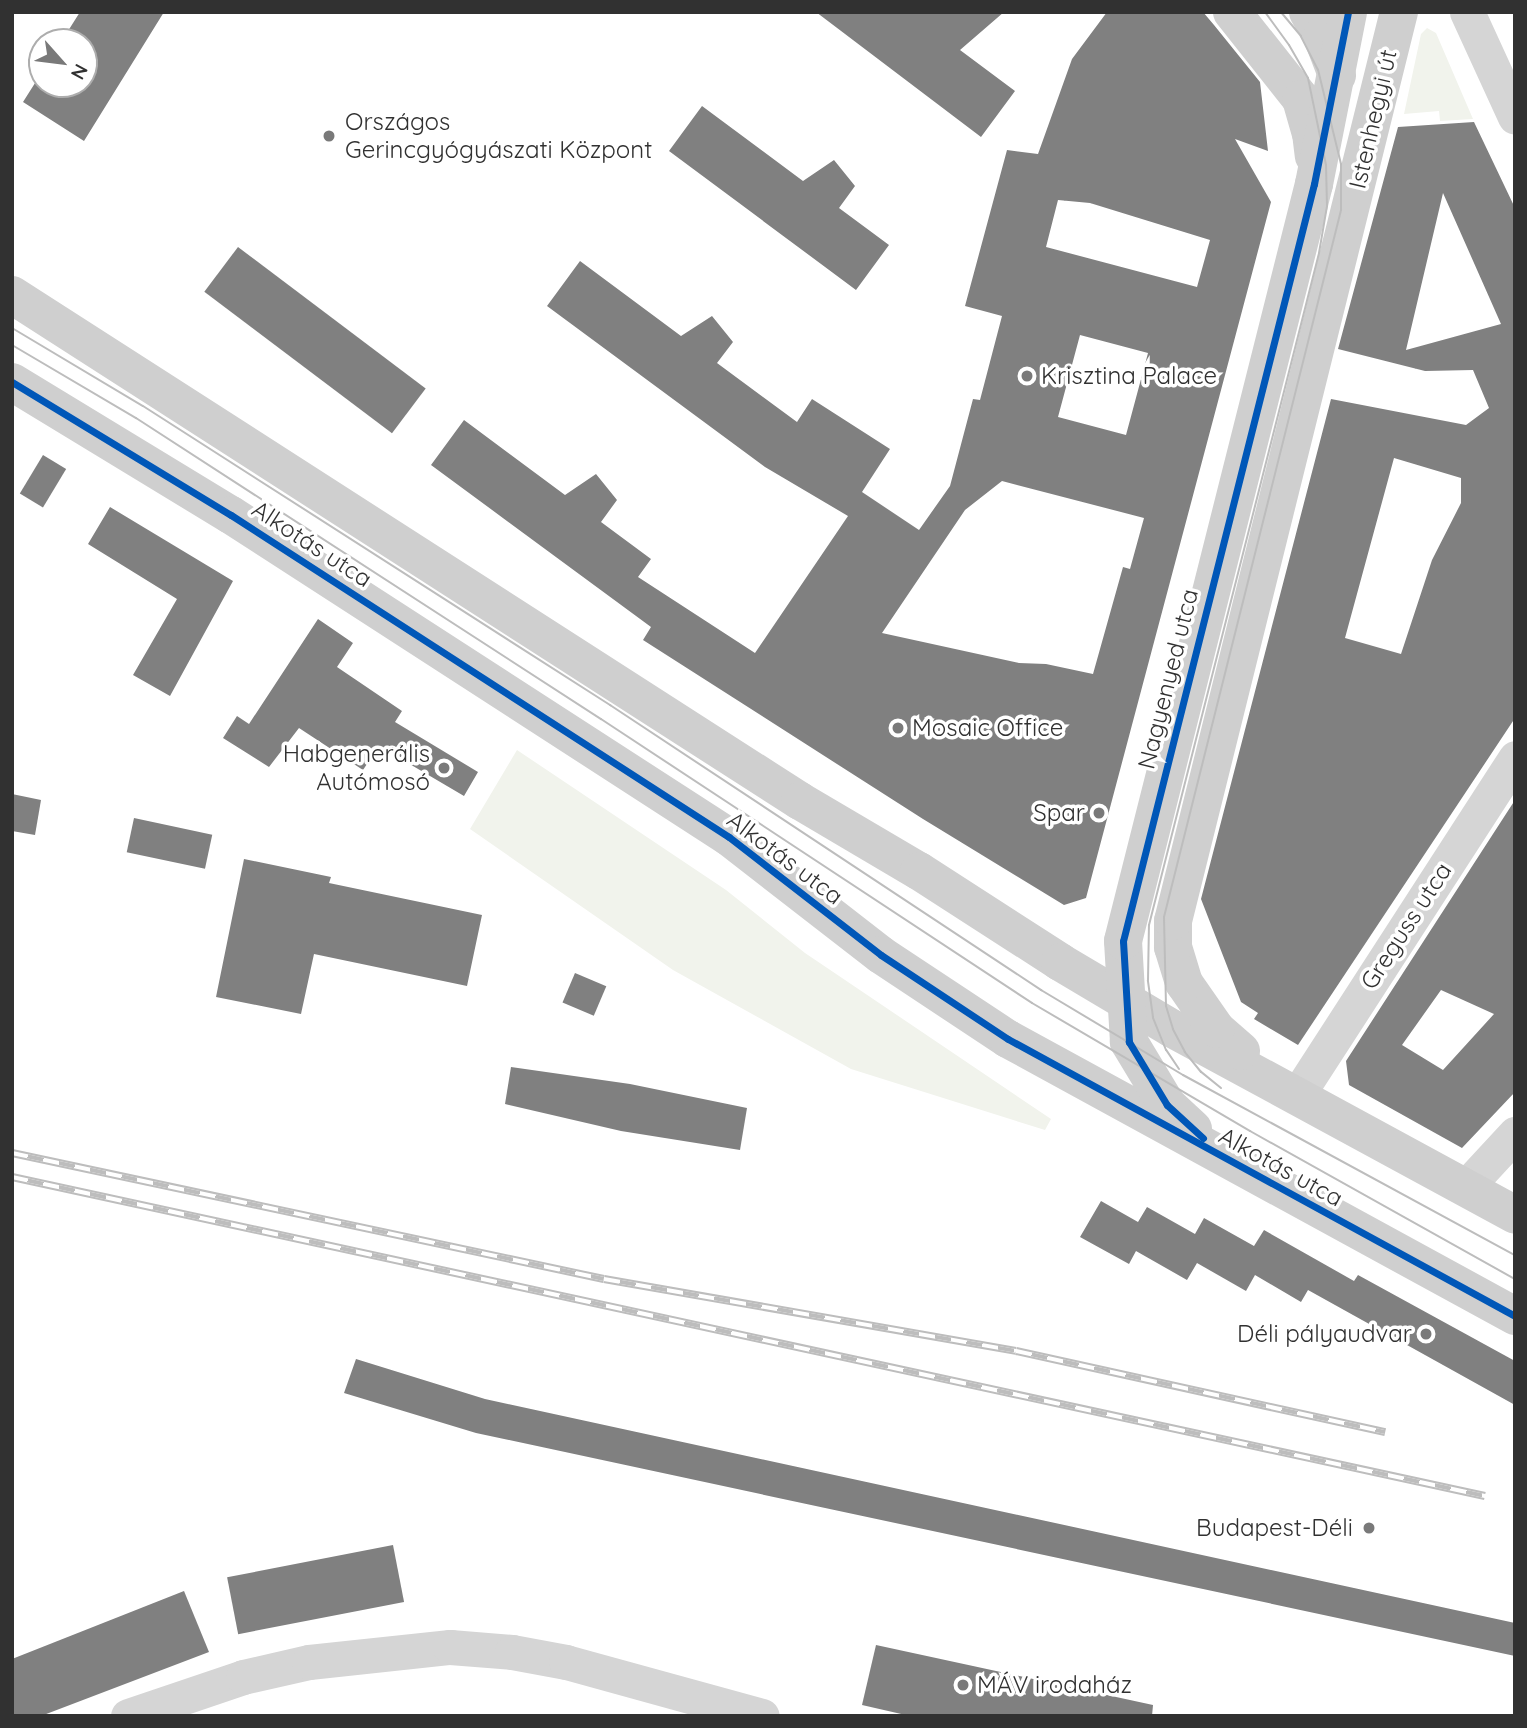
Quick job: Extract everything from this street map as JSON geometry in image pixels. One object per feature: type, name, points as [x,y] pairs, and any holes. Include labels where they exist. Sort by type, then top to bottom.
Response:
[{"type":"main road","points":[[1232,12],[1300,99],[1311,133],[1314,184]]},
{"type":"main road","points":[[1292,1091],[1216,1030],[1184,983],[1172,947],[1173,921],[1348,225],[1354,142],[1336,70],[1322,36],[1308,12]]},
{"type":"main road","name":"Istenhegyi út","points":[[1314,184],[1348,12]]},
{"type":"main road","name":"Istenhegyi út","points":[[1348,225],[1399,12]]},
{"type":"main road","name":"Nagyenyed utca","points":[[1224,1156],[1167,1105],[1129,1042],[1124,1001],[1124,941],[1128,913],[1314,184]]},
{"type":"main road","name":"Alkotás utca","points":[[12,295],[800,801],[919,871],[1124,1001],[1515,1215]]},
{"type":"main road","name":"Alkotás utca","points":[[12,383],[231,514],[729,837],[881,956],[979,1021],[1057,1068],[1224,1156],[1515,1316]]},
{"type":"street","points":[[1467,12],[1515,117]]},
{"type":"street","name":"Greguss utca","points":[[1292,1091],[1515,758]]},
{"type":"street","points":[[1465,1188],[1515,1134]]},
{"type":"street","points":[[128,1716],[243,1677],[309,1662],[450,1647],[512,1652],[566,1662],[762,1716]]},
{"type":"shaded area","points":[[1427,28],[1436,33],[1473,119],[1440,121],[1439,111],[1404,114],[1421,34]]},
{"type":"shaded area","points":[[517,750],[726,890],[805,953],[1051,1119],[1045,1130],[851,1069],[673,970],[470,829]]},
{"type":"building","points":[[80,12],[164,12],[84,141],[23,102],[28,94],[28,98],[98,98],[98,28],[70,28]]},
{"type":"building","points":[[816,12],[1004,12],[960,50],[1015,91],[981,137]]},
{"type":"building","points":[[1107,12],[1203,12],[1260,82],[1268,151],[1235,139],[1271,202],[1086,898],[1064,905],[923,819],[643,640],[651,627],[431,465],[464,420],[565,495],[596,474],[617,500],[601,522],[651,559],[638,577],[755,653],[848,516],[765,467],[547,306],[580,261],[681,336],[712,316],[733,342],[717,363],[797,422],[812,399],[890,449],[862,492],[919,530],[950,486],[973,399],[980,400],[1002,316],[965,306],[1007,150],[1038,154],[1072,59]],"holes":[[[1058,200],[1090,203],[1210,240],[1197,287],[1046,247]],[[1080,335],[1148,353],[1126,435],[1058,417]],[[1002,481],[1144,518],[1130,569],[1123,567],[1093,674],[1046,664],[1019,663],[882,633],[965,510]]]},
{"type":"building","points":[[702,106],[803,181],[834,160],[855,186],[839,208],[889,245],[856,290],[669,151]]},
{"type":"building","points":[[1474,122],[1515,208],[1515,718],[1298,1045],[1254,1019],[1258,1013],[1241,1002],[1201,899],[1331,399],[1466,425],[1489,408],[1473,370],[1425,371],[1338,349],[1398,127]],"holes":[[[1443,193],[1501,324],[1406,350]],[[1394,458],[1461,478],[1461,503],[1432,560],[1401,654],[1345,638]]]},
{"type":"building","points":[[238,247],[426,388],[392,433],[204,292]]},
{"type":"building","points":[[43,455],[66,469],[43,507],[20,494]]},
{"type":"building","points":[[110,507],[233,581],[170,696],[133,675],[177,599],[88,544]]},
{"type":"building","points":[[318,619],[353,643],[337,667],[402,711],[395,722],[478,772],[464,796],[379,746],[363,770],[299,728],[269,767],[223,738],[237,716],[249,724]]},
{"type":"building","points":[[12,794],[41,800],[35,835],[12,831]]},
{"type":"building","points":[[1515,800],[1515,1092],[1462,1148],[1349,1085],[1346,1061]],"holes":[[[1441,990],[1494,1014],[1443,1070],[1402,1045]]]},
{"type":"building","points":[[134,818],[212,835],[205,869],[127,852]]},
{"type":"building","points":[[244,859],[331,877],[329,883],[482,915],[467,986],[314,954],[301,1014],[216,997]]},
{"type":"building","points":[[575,973],[606,986],[594,1016],[562,1002]]},
{"type":"building","points":[[511,1067],[630,1084],[747,1108],[740,1150],[621,1131],[505,1104]]},
{"type":"building","points":[[1101,1201],[1138,1222],[1147,1207],[1195,1234],[1204,1218],[1254,1246],[1264,1230],[1354,1281],[1358,1275],[1515,1361],[1515,1405],[1308,1290],[1301,1302],[1255,1275],[1246,1291],[1197,1263],[1187,1280],[1136,1251],[1129,1264],[1080,1237]]},
{"type":"building","points":[[356,1359],[485,1399],[1515,1623],[1515,1656],[476,1433],[344,1393]]},
{"type":"building","points":[[393,1545],[404,1602],[238,1634],[227,1577]]},
{"type":"building","points":[[184,1591],[209,1652],[41,1716],[12,1716],[12,1659]]},
{"type":"building","name":"MÁV irodaház","points":[[876,1645],[1153,1705],[1152,1716],[910,1716],[862,1705]]},
{"type":"tram line","points":[[1179,1069],[1166,1050],[1153,1017],[1148,980],[1149,925],[1319,253],[1327,206],[1326,165],[1308,78],[1265,12]]},
{"type":"tram line","points":[[1221,1088],[1201,1072],[1185,1052],[1173,1029],[1166,1006],[1164,917],[1341,210],[1341,164],[1318,70],[1301,36],[1281,12]]},
{"type":"tram line","points":[[12,328],[143,406],[610,705],[1041,990],[1183,1075],[1515,1255]]},
{"type":"tram line","points":[[12,345],[136,418],[601,719],[1032,1003],[1250,1131],[1515,1279]]},
{"type":"railway","points":[[12,1153],[604,1279],[1016,1351],[1385,1432]]},
{"type":"railway","points":[[12,1177],[1485,1496]]},
{"type":"cycle path","points":[[1203,1138],[1167,1105],[1129,1042],[1123,941],[1314,184],[1348,12]]},
{"type":"cycle path","points":[[12,382],[231,515],[729,837],[881,955],[1008,1039],[1515,1316]]},
{"type":"place","name":"Országos Gerincgyógyászati Központ","points":[[329,136]]},
{"type":"place","name":"Krisztina Palace","points":[[1027,376]]},
{"type":"place","name":"Mosaic Office","points":[[898,728]]},
{"type":"place","name":"Habgenerális Autómosó","points":[[444,768]]},
{"type":"place","name":"Spar","points":[[1099,813]]},
{"type":"place","name":"Déli pályaudvar","points":[[1426,1334]]},
{"type":"place","name":"Budapest-Déli","points":[[1369,1528]]},
{"type":"place","name":"MÁV irodaház","points":[[963,1685]]}]
